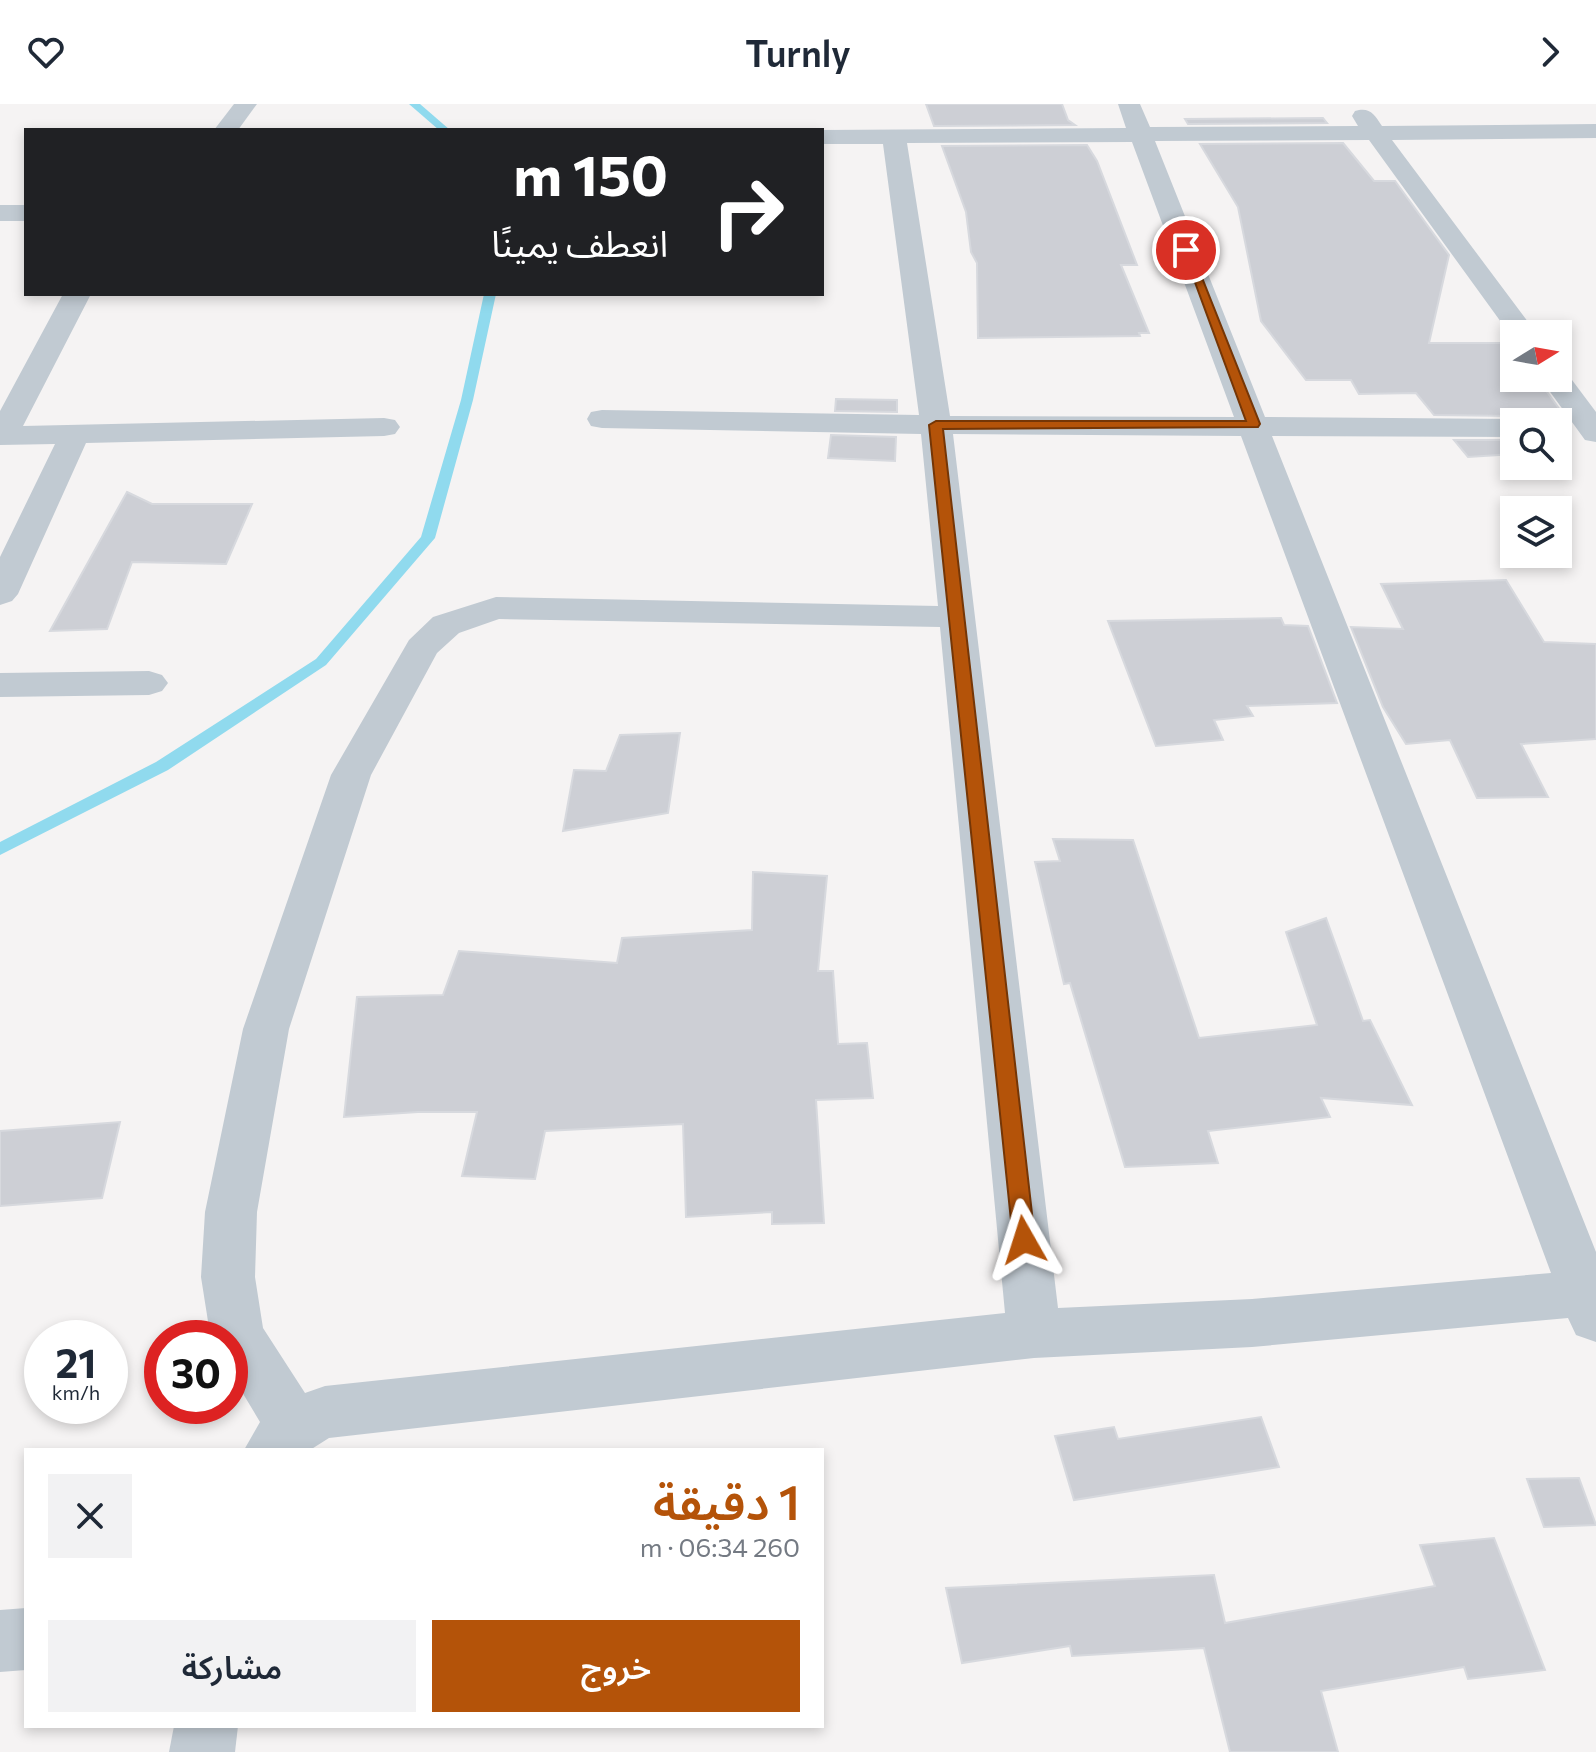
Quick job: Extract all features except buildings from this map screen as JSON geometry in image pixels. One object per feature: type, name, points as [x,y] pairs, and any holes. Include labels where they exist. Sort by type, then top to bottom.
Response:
[{"type":"street","points":[[228,128],[246,104]]},
{"type":"street","points":[[1355,104],[1513,320]]},
{"type":"street","points":[[956,617],[496,608],[446,625],[422,648],[351,775],[266,1029],[231,1212],[228,1277],[237,1334],[284,1438],[325,1412],[1034,1334],[1592,1302],[1135,119]]},
{"type":"street","points":[[824,137],[894,136],[1135,119],[1375,133],[1596,131]]},
{"type":"street","points":[[894,136],[936,425],[1034,1334]]},
{"type":"street","points":[[0,213],[24,213]]},
{"type":"street","points":[[76,296],[1,436],[384,427]]},
{"type":"street","points":[[1565,392],[1594,431]]},
{"type":"street","points":[[602,419],[936,425],[1254,424],[1500,428]]},
{"type":"street","points":[[1572,430],[1594,431]]},
{"type":"street","points":[[0,594],[75,434]]},
{"type":"street","points":[[0,685],[149,683]]},
{"type":"street","points":[[0,1641],[24,1639]]},
{"type":"street","points":[[202,1752],[206,1728]]},
{"type":"waterway","points":[[414,104],[443,128]]},
{"type":"waterway","points":[[0,849],[162,766],[321,662],[428,538],[467,400],[490,296]]},
{"type":"route","points":[[1024,1240],[936,425],[1254,424],[1186,250]]}]
